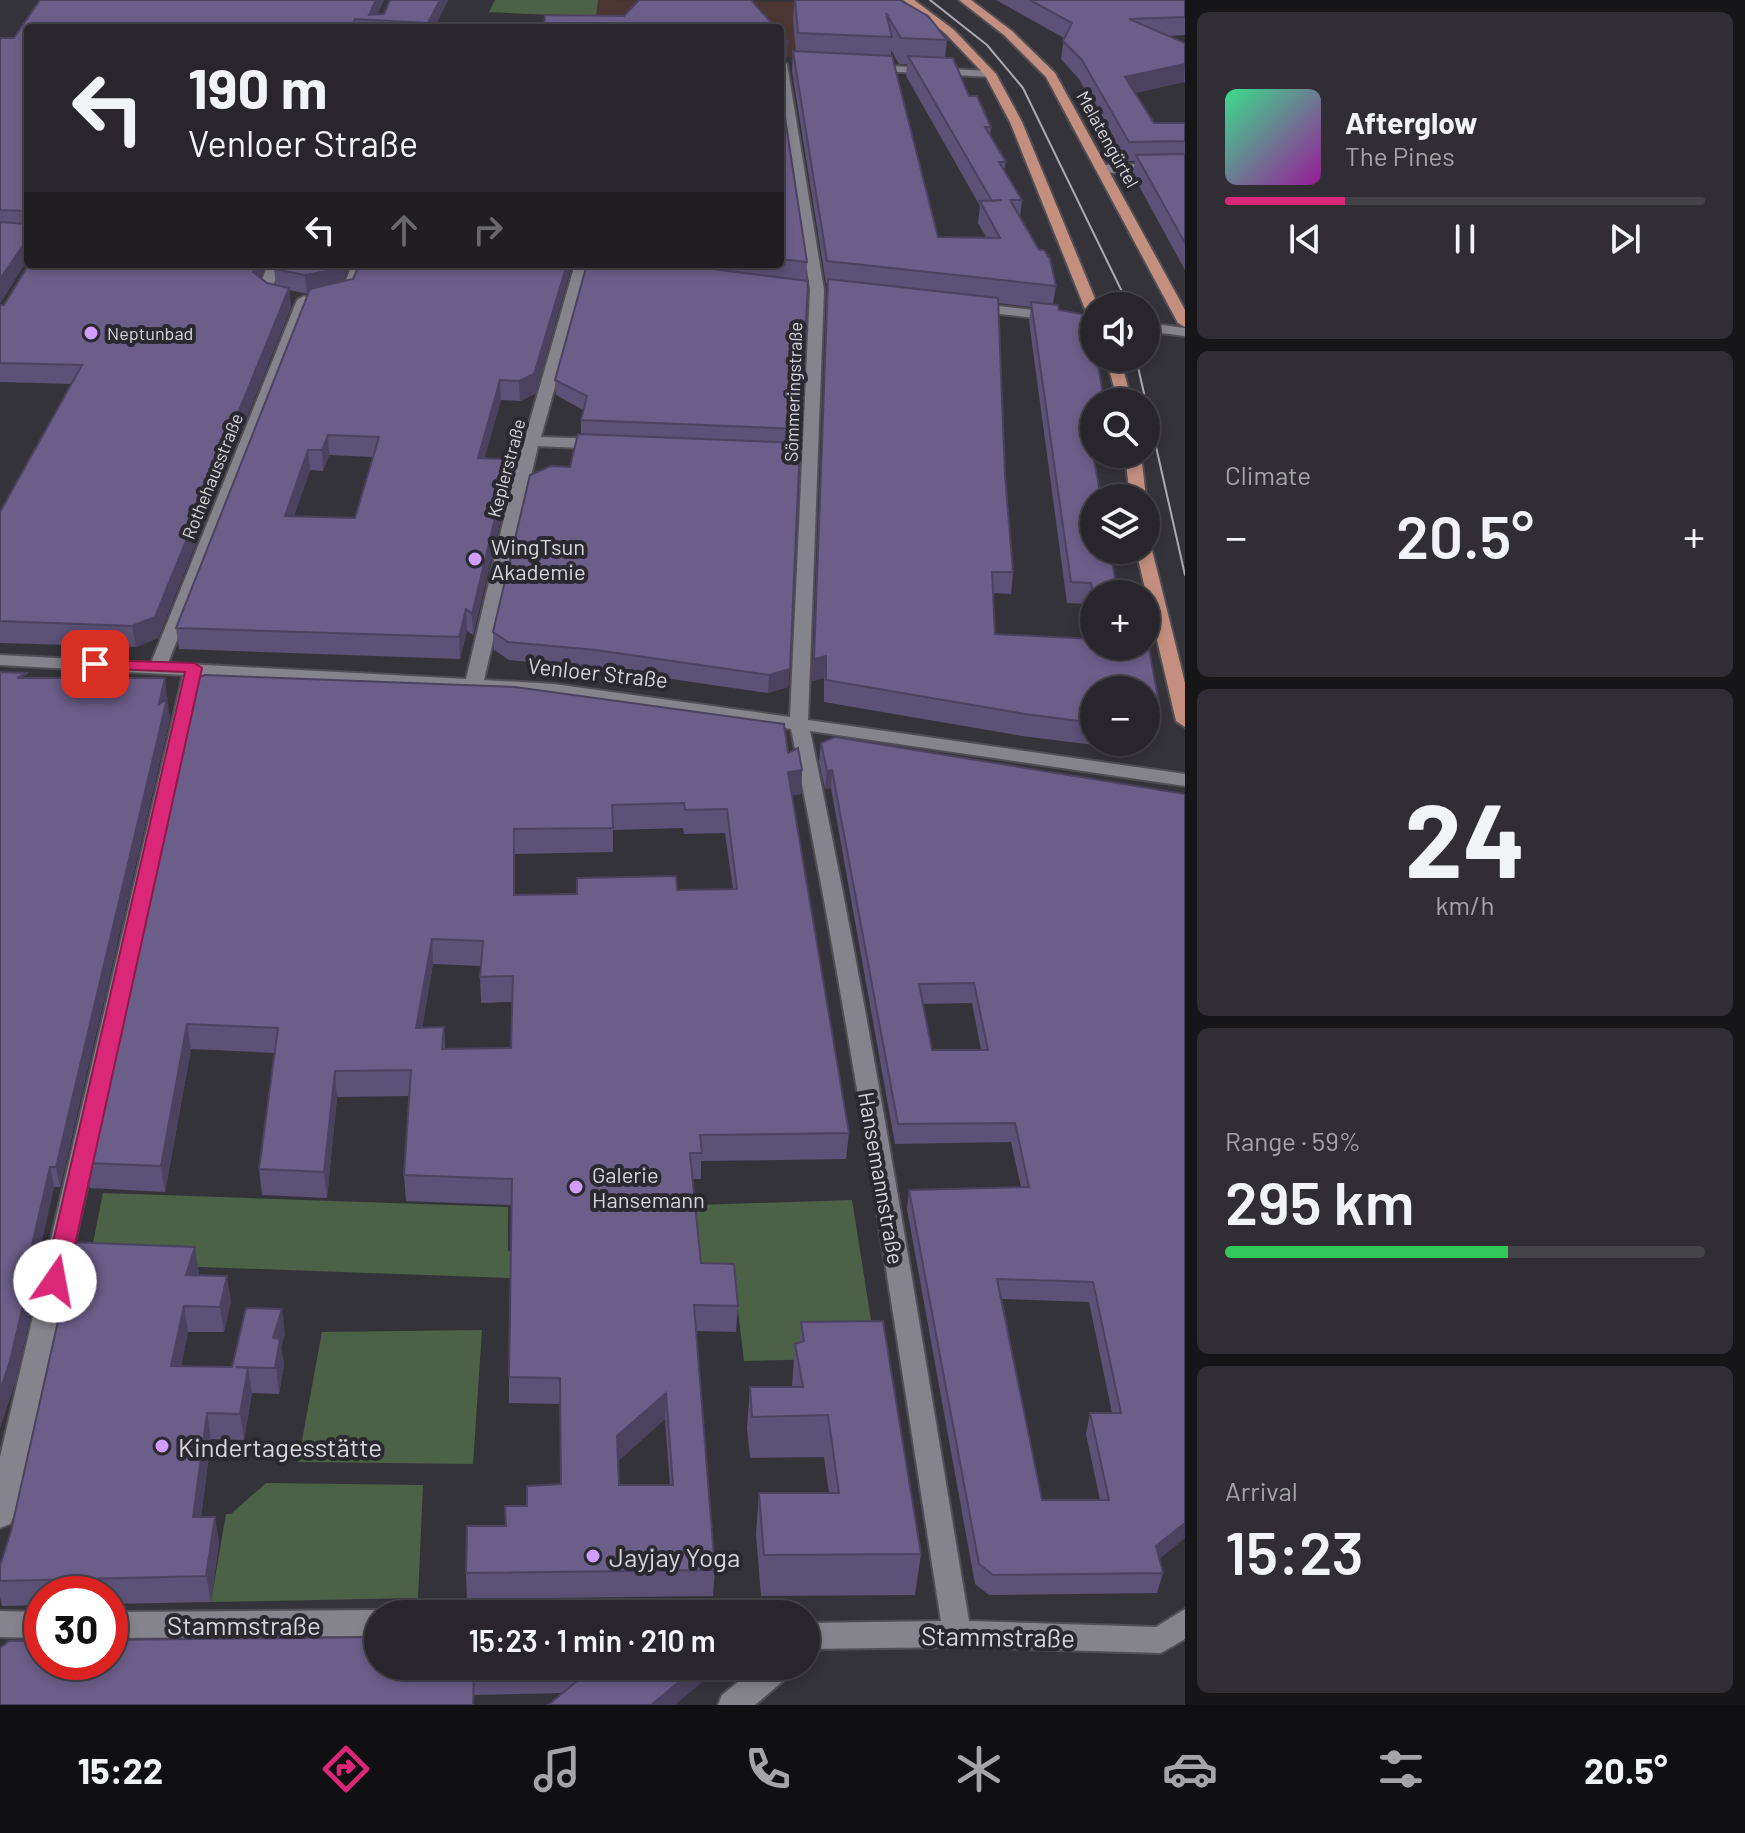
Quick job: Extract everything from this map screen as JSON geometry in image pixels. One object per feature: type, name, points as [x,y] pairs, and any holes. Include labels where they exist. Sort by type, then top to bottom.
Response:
[{"type":"main road","points":[[908,0],[950,32],[990,74],[1016,122],[1085,292]]},
{"type":"main road","name":"Melatengürtel","points":[[964,0],[999,25],[1045,68],[1104,169],[1185,323]]},
{"type":"main road","points":[[1147,564],[1185,721]]},
{"type":"street","points":[[784,64],[797,65]]},
{"type":"street","points":[[858,68],[990,74]]},
{"type":"street","name":"Sömmeringstraße","points":[[784,83],[817,290],[803,453],[799,724]]},
{"type":"street","points":[[1104,169],[1185,167]]},
{"type":"street","points":[[273,268],[265,290],[274,296],[318,299]]},
{"type":"street","name":"Rothehausstraße","points":[[158,667],[318,299],[349,292],[358,268]]},
{"type":"street","name":"Keplerstraße","points":[[474,684],[522,476],[581,268]]},
{"type":"street","points":[[957,306],[1080,319]]},
{"type":"street","points":[[1160,329],[1185,332]]},
{"type":"street","points":[[534,441],[622,445]]},
{"type":"street","name":"Venloer Straße","points":[[0,660],[474,684],[631,698],[1185,780]]},
{"type":"street","points":[[0,1516],[194,668]]},
{"type":"street","name":"Hansemannstraße","points":[[799,724],[826,853],[884,1186],[957,1634]]},
{"type":"street","name":"Stammstraße","points":[[820,1639],[957,1634],[1161,1640],[1185,1622]]},
{"type":"street","name":"Stammstraße","points":[[128,1625],[364,1623]]},
{"type":"street","points":[[0,1624],[24,1625]]},
{"type":"street","points":[[733,1705],[763,1680]]},
{"type":"shaded area","points":[[598,0],[804,2],[811,58],[784,57],[784,24],[595,24]]},
{"type":"green space","points":[[495,0],[598,0],[596,17],[489,12]]},
{"type":"green space","points":[[103,1193],[508,1207],[508,1251],[699,1253],[696,1205],[852,1200],[877,1358],[744,1361],[735,1286],[89,1263]]},
{"type":"green space","points":[[482,1330],[473,1464],[298,1462],[322,1332]]},
{"type":"green space","points":[[266,1483],[423,1485],[418,1598],[211,1602],[226,1514],[231,1514]]},
{"type":"building","points":[[40,0],[376,0],[369,15],[384,14],[390,0],[440,0],[428,23],[355,19],[353,24],[24,24],[24,211],[0,210],[0,38],[14,38]]},
{"type":"building","points":[[639,0],[751,0],[772,24],[544,24],[545,15],[624,16]]},
{"type":"building","points":[[795,0],[900,0],[928,16],[947,40],[901,38],[886,13],[892,37],[798,33]]},
{"type":"building","points":[[1030,0],[1185,0],[1185,17],[1129,19],[1185,43],[1185,64],[1125,77],[1154,123],[1185,123],[1185,141],[1129,142],[1082,60],[1063,41],[1072,23]]},
{"type":"building","points":[[793,51],[892,56],[938,237],[1000,238],[980,201],[992,200],[908,56],[953,58],[969,96],[977,96],[991,127],[985,127],[1006,162],[999,162],[1022,200],[1010,200],[1039,250],[1044,250],[1050,259],[1056,286],[827,261]]},
{"type":"building","points":[[784,111],[807,262],[784,259]]},
{"type":"building","points":[[1185,154],[1185,243],[1136,155]]},
{"type":"building","points":[[0,222],[24,224],[24,244],[0,279]]},
{"type":"building","points":[[27,268],[254,268],[253,272],[267,283],[289,288],[155,617],[132,626],[0,621],[0,512],[82,365],[0,363],[0,305],[4,305]]},
{"type":"building","points":[[274,268],[339,268],[305,275]]},
{"type":"building","points":[[358,268],[566,268],[534,374],[519,381],[500,380],[478,458],[506,459],[500,483],[504,481],[472,614],[466,609],[459,637],[176,628],[310,289],[353,279]],"holes":[[[328,435],[379,437],[355,518],[285,516],[308,450],[322,450]]]},
{"type":"building","points":[[586,268],[706,268],[808,281],[801,429],[581,420],[587,396],[555,380]]},
{"type":"building","points":[[828,279],[998,298],[1005,476],[1013,572],[992,572],[995,634],[1080,638],[1080,660],[1151,660],[1154,676],[1080,676],[1080,721],[826,680],[826,656],[814,659]]},
{"type":"building","points":[[1031,302],[1058,305],[1059,310],[1080,314],[1080,372],[1099,372],[1102,388],[1080,388],[1080,468],[1095,468],[1098,484],[1080,484],[1080,564],[1112,564],[1115,580],[1071,582]]},
{"type":"building","points":[[578,434],[800,443],[790,669],[769,675],[596,650],[508,642],[493,632],[530,475],[551,466],[570,467]]},
{"type":"building","points":[[0,672],[28,673],[17,678],[165,678],[159,704],[167,699],[56,1167],[50,1167],[32,1245],[37,1245],[0,1391]]},
{"type":"building","points":[[205,675],[515,687],[784,724],[788,753],[798,748],[802,770],[788,772],[849,1133],[700,1135],[702,1153],[690,1153],[701,1263],[734,1264],[738,1306],[694,1305],[715,1570],[466,1573],[467,1526],[506,1526],[505,1506],[527,1506],[527,1486],[561,1484],[560,1378],[509,1377],[512,1179],[404,1175],[411,1070],[335,1071],[324,1172],[259,1169],[278,1028],[187,1024],[161,1166],[85,1163],[195,679]],"holes":[[[684,803],[685,810],[727,809],[737,889],[677,890],[676,876],[577,878],[577,894],[514,895],[514,829],[613,828],[612,805]],[[432,939],[483,941],[480,977],[513,976],[511,1048],[442,1049],[444,1027],[416,1028]],[[666,1393],[673,1485],[619,1485],[617,1436]]]},
{"type":"building","points":[[835,737],[1185,794],[1185,1523],[1156,1546],[1163,1573],[993,1575],[979,1564],[909,1190],[1029,1187],[1015,1123],[898,1124],[832,770],[827,771],[821,743]],"holes":[[[974,983],[988,1050],[932,1050],[919,984]],[[997,1279],[1093,1282],[1121,1413],[1090,1413],[1109,1500],[1042,1500]]]},
{"type":"building","points":[[67,1242],[195,1247],[186,1275],[227,1276],[220,1307],[184,1306],[171,1366],[232,1367],[246,1308],[282,1309],[273,1338],[280,1339],[275,1368],[236,1367],[248,1368],[240,1414],[207,1413],[193,1517],[215,1517],[206,1576],[24,1576],[24,1580],[0,1581],[0,1566],[11,1531],[65,1290],[56,1288]]},
{"type":"building","points":[[883,1321],[921,1554],[764,1555],[759,1493],[839,1493],[828,1415],[752,1417],[750,1387],[803,1387],[795,1344],[804,1341],[801,1322]]},
{"type":"building","points":[[364,1637],[364,1680],[474,1680],[473,1705],[0,1705],[0,1648],[9,1641],[24,1641],[24,1680],[128,1680],[128,1640]]},
{"type":"building","points":[[578,1680],[681,1680],[651,1705],[548,1705]]},
{"type":"tram line","points":[[930,0],[987,45],[1023,88],[1122,292]]},
{"type":"tram line","points":[[1139,372],[1185,575]]},
{"type":"place","name":"Neptunbad","points":[[91,333]]},
{"type":"place","name":"WingTsun Akademie","points":[[475,559]]},
{"type":"place","name":"Galerie Hansemann","points":[[576,1187]]},
{"type":"place","name":"Kindertagesstätte","points":[[162,1446]]},
{"type":"place","name":"Jayjay Yoga","points":[[593,1556]]},
{"type":"route","points":[[55,1281],[194,668],[95,664]]}]
